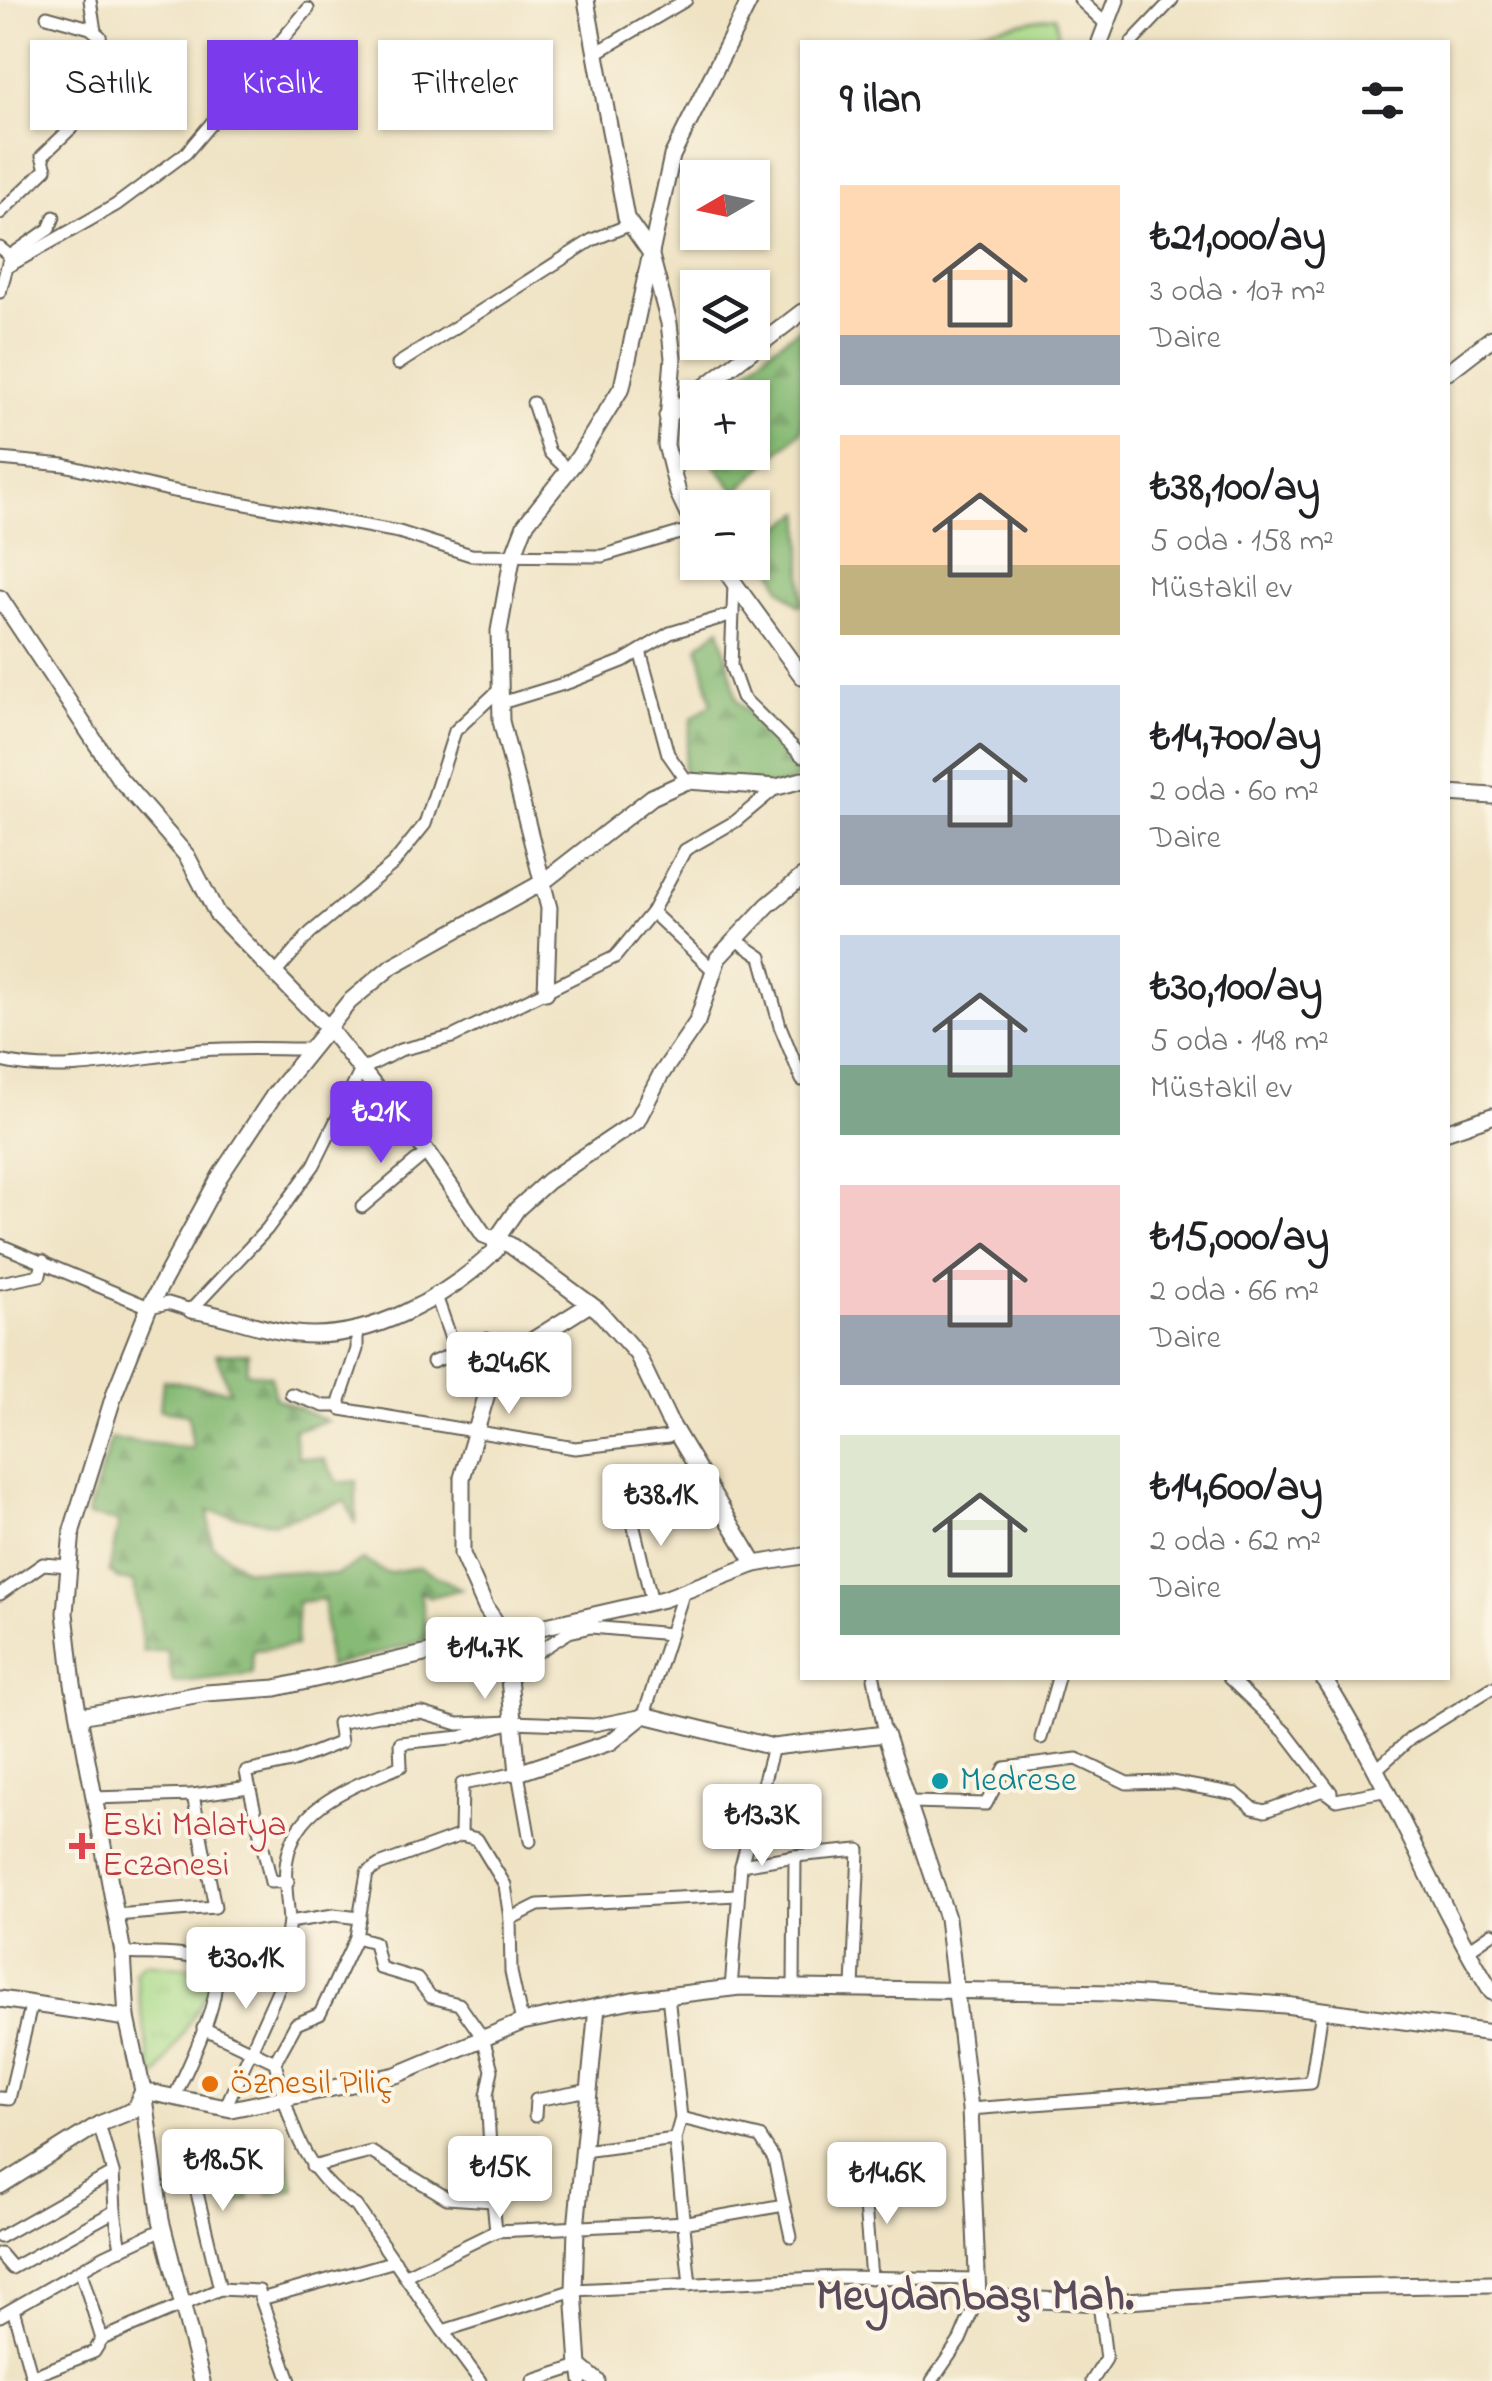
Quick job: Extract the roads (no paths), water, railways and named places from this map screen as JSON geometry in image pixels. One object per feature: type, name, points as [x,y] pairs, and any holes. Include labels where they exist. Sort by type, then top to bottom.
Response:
[{"type":"street","points":[[0,213],[46,169],[42,156],[111,90],[90,0]]},
{"type":"street","points":[[586,0],[615,171],[629,224],[650,252],[671,340],[666,445],[681,490]]},
{"type":"street","points":[[596,53],[686,0]]},
{"type":"street","points":[[546,992],[548,908],[514,786],[501,695],[499,631],[512,558],[524,525],[568,470],[622,387],[672,156],[750,0]]},
{"type":"street","points":[[1080,0],[1107,26]]},
{"type":"street","points":[[1101,40],[1116,0]]},
{"type":"street","points":[[1134,40],[1172,0]]},
{"type":"street","points":[[6,257],[116,205],[186,153],[308,9]]},
{"type":"street","points":[[47,16],[95,32]]},
{"type":"street","points":[[0,292],[6,257],[49,229],[54,217]]},
{"type":"street","points":[[398,364],[592,240],[629,224]]},
{"type":"street","points":[[667,416],[800,314]]},
{"type":"street","points":[[1450,370],[1492,338]]},
{"type":"street","points":[[533,403],[549,452],[568,470]]},
{"type":"street","points":[[0,459],[64,465],[169,490],[399,532],[471,556],[602,556],[680,536]]},
{"type":"street","points":[[732,580],[800,673]]},
{"type":"street","points":[[734,583],[731,666],[742,697],[800,755]]},
{"type":"street","points":[[0,598],[119,778],[187,856],[216,914],[328,1028],[427,1152],[484,1234],[510,1245],[590,1304],[637,1354],[674,1430],[755,1564]]},
{"type":"street","points":[[275,974],[310,933],[392,864],[425,824],[455,732],[501,695],[570,682],[640,651],[670,632],[733,614]]},
{"type":"street","points":[[640,651],[662,737],[687,781]]},
{"type":"street","points":[[202,2381],[163,2229],[144,2091],[126,2018],[123,1953],[93,1798],[65,1613],[72,1530],[149,1306],[220,1176],[349,1002],[392,966],[543,882],[652,797],[687,781],[777,786],[800,780]]},
{"type":"street","points":[[191,1310],[266,1229],[314,1165],[361,1070],[400,1050],[452,1037],[615,957],[652,912],[685,850],[736,821],[777,786]]},
{"type":"street","points":[[1450,793],[1492,796]]},
{"type":"street","points":[[0,1246],[149,1306],[168,1303],[236,1316],[295,1334],[384,1323],[472,1274],[496,1250],[494,1241],[517,1209],[548,1180],[637,1121],[660,1076],[697,1022],[713,970],[736,940],[800,879]]},
{"type":"street","points":[[652,912],[713,970]]},
{"type":"street","points":[[736,940],[761,957],[780,1026],[800,1075]]},
{"type":"street","points":[[0,1061],[22,1066],[103,1065],[204,1050],[312,1049]]},
{"type":"street","points":[[1450,1130],[1492,1116]]},
{"type":"street","points":[[362,1208],[427,1152]]},
{"type":"street","points":[[0,1283],[40,1276],[43,1261]]},
{"type":"street","points":[[435,1293],[456,1352]]},
{"type":"street","points":[[530,1841],[518,1774],[505,1636],[486,1608],[462,1554],[462,1478],[491,1380],[499,1377],[525,1345],[590,1304]]},
{"type":"street","points":[[340,1406],[356,1348],[357,1329]]},
{"type":"street","points":[[434,1362],[487,1339]]},
{"type":"street","points":[[291,1394],[324,1406],[575,1448],[668,1437],[674,1430]]},
{"type":"street","points":[[629,1507],[652,1602]]},
{"type":"street","points":[[80,1716],[206,1693],[276,1688],[652,1602],[755,1564],[800,1556]]},
{"type":"street","points":[[0,1594],[43,1564],[69,1566]]},
{"type":"street","points":[[461,1835],[462,1784],[518,1774],[611,1742],[644,1715],[684,1592]]},
{"type":"street","points":[[507,1658],[536,1653],[569,1632],[591,1628],[670,1634]]},
{"type":"street","points":[[874,1680],[885,1734],[947,1918],[970,2109],[978,2297],[960,2340],[937,2379]]},
{"type":"street","points":[[1041,1738],[1057,1680]]},
{"type":"street","points":[[1232,1680],[1286,1734],[1336,1800]]},
{"type":"street","points":[[1324,1680],[1378,1768],[1466,1951],[1492,1992]]},
{"type":"street","points":[[1378,1768],[1410,1738],[1492,1688]]},
{"type":"street","points":[[288,1881],[271,1882],[246,1772],[341,1742],[338,1723],[378,1714],[422,1713],[458,1724],[594,1725],[644,1715],[773,1747],[885,1734]]},
{"type":"street","points":[[225,2108],[279,1988],[289,1922],[287,1860],[297,1833],[322,1801],[401,1766],[400,1742],[461,1736],[512,1722]]},
{"type":"street","points":[[732,1988],[742,1865],[773,1747]]},
{"type":"street","points":[[911,1802],[986,1804],[1005,1768],[1077,1758],[1127,1783],[1171,1782],[1236,1794],[1253,1808],[1265,1811],[1322,1790],[1336,1800],[1388,1790]]},
{"type":"street","points":[[93,1798],[193,1796],[249,1787]]},
{"type":"street","points":[[116,1915],[215,1907],[193,1796]]},
{"type":"street","points":[[480,2381],[356,2206],[338,2196],[302,2153],[275,2062],[296,2024],[320,2014],[356,1938],[368,1874],[461,1835],[477,1839],[496,1864],[510,1919],[511,1972],[522,2022]]},
{"type":"street","points":[[742,1865],[860,1850],[853,1987]]},
{"type":"street","points":[[794,1987],[796,1856]]},
{"type":"street","points":[[510,1919],[538,1905],[738,1895]]},
{"type":"street","points":[[289,1922],[334,1915],[360,1918]]},
{"type":"street","points":[[1466,1951],[1492,1932]]},
{"type":"street","points":[[356,1938],[374,1942],[380,1968],[416,1979],[426,1994],[459,2004],[483,2038],[492,2070],[487,2095],[496,2231]]},
{"type":"street","points":[[123,1953],[198,1960],[213,1967],[218,1986],[174,2098]]},
{"type":"street","points":[[144,2091],[225,2108],[284,2098],[396,2075],[522,2022],[598,2006],[732,1988],[956,1987],[1115,1993],[1322,2010],[1492,2034]]},
{"type":"street","points":[[668,1996],[682,2118],[676,2138],[690,2285]]},
{"type":"street","points":[[0,2000],[126,2018]]},
{"type":"street","points":[[0,2098],[8,2099],[32,2006]]},
{"type":"street","points":[[580,2374],[574,2290],[576,2229],[598,2006]]},
{"type":"street","points":[[970,2109],[1310,2083],[1322,2010]]},
{"type":"street","points":[[203,2028],[275,2062]]},
{"type":"street","points":[[535,2116],[536,2100],[590,2090]]},
{"type":"street","points":[[0,2186],[98,2124],[134,2110],[144,2091]]},
{"type":"street","points":[[682,2118],[760,2137],[774,2160],[790,2236]]},
{"type":"street","points":[[98,2124],[113,2173],[121,2248]]},
{"type":"street","points":[[584,2151],[676,2138]]},
{"type":"street","points":[[190,2145],[220,2289]]},
{"type":"street","points":[[312,2167],[371,2152],[447,2198],[494,2201]]},
{"type":"street","points":[[0,2237],[113,2173]]},
{"type":"street","points":[[863,2181],[871,2278]]},
{"type":"street","points":[[406,2275],[496,2231],[687,2222],[784,2205]]},
{"type":"street","points":[[0,2254],[12,2268],[115,2212]]},
{"type":"street","points":[[0,2316],[121,2248],[163,2229]]},
{"type":"street","points":[[261,2299],[395,2261]]},
{"type":"street","points":[[80,2272],[102,2339]]},
{"type":"street","points":[[442,2331],[574,2290],[871,2278],[978,2279]]},
{"type":"street","points":[[978,2297],[1099,2304],[1328,2286],[1492,2284]]},
{"type":"street","points":[[13,2310],[33,2378],[94,2352],[102,2339],[220,2289],[258,2291],[290,2381]]},
{"type":"street","points":[[1092,2381],[1106,2359],[1099,2304]]},
{"type":"street","points":[[533,2381],[580,2374],[597,2381]]},
{"type":"place","name":"Medrese","points":[[940,1781]]},
{"type":"place","name":"Eski Malatya Eczanesi","points":[[82,1846]]},
{"type":"place","name":"Öznesil Piliç","points":[[210,2084]]},
{"type":"district","name":"Meydanbaşı Mah.","points":[[975,2298]]}]
